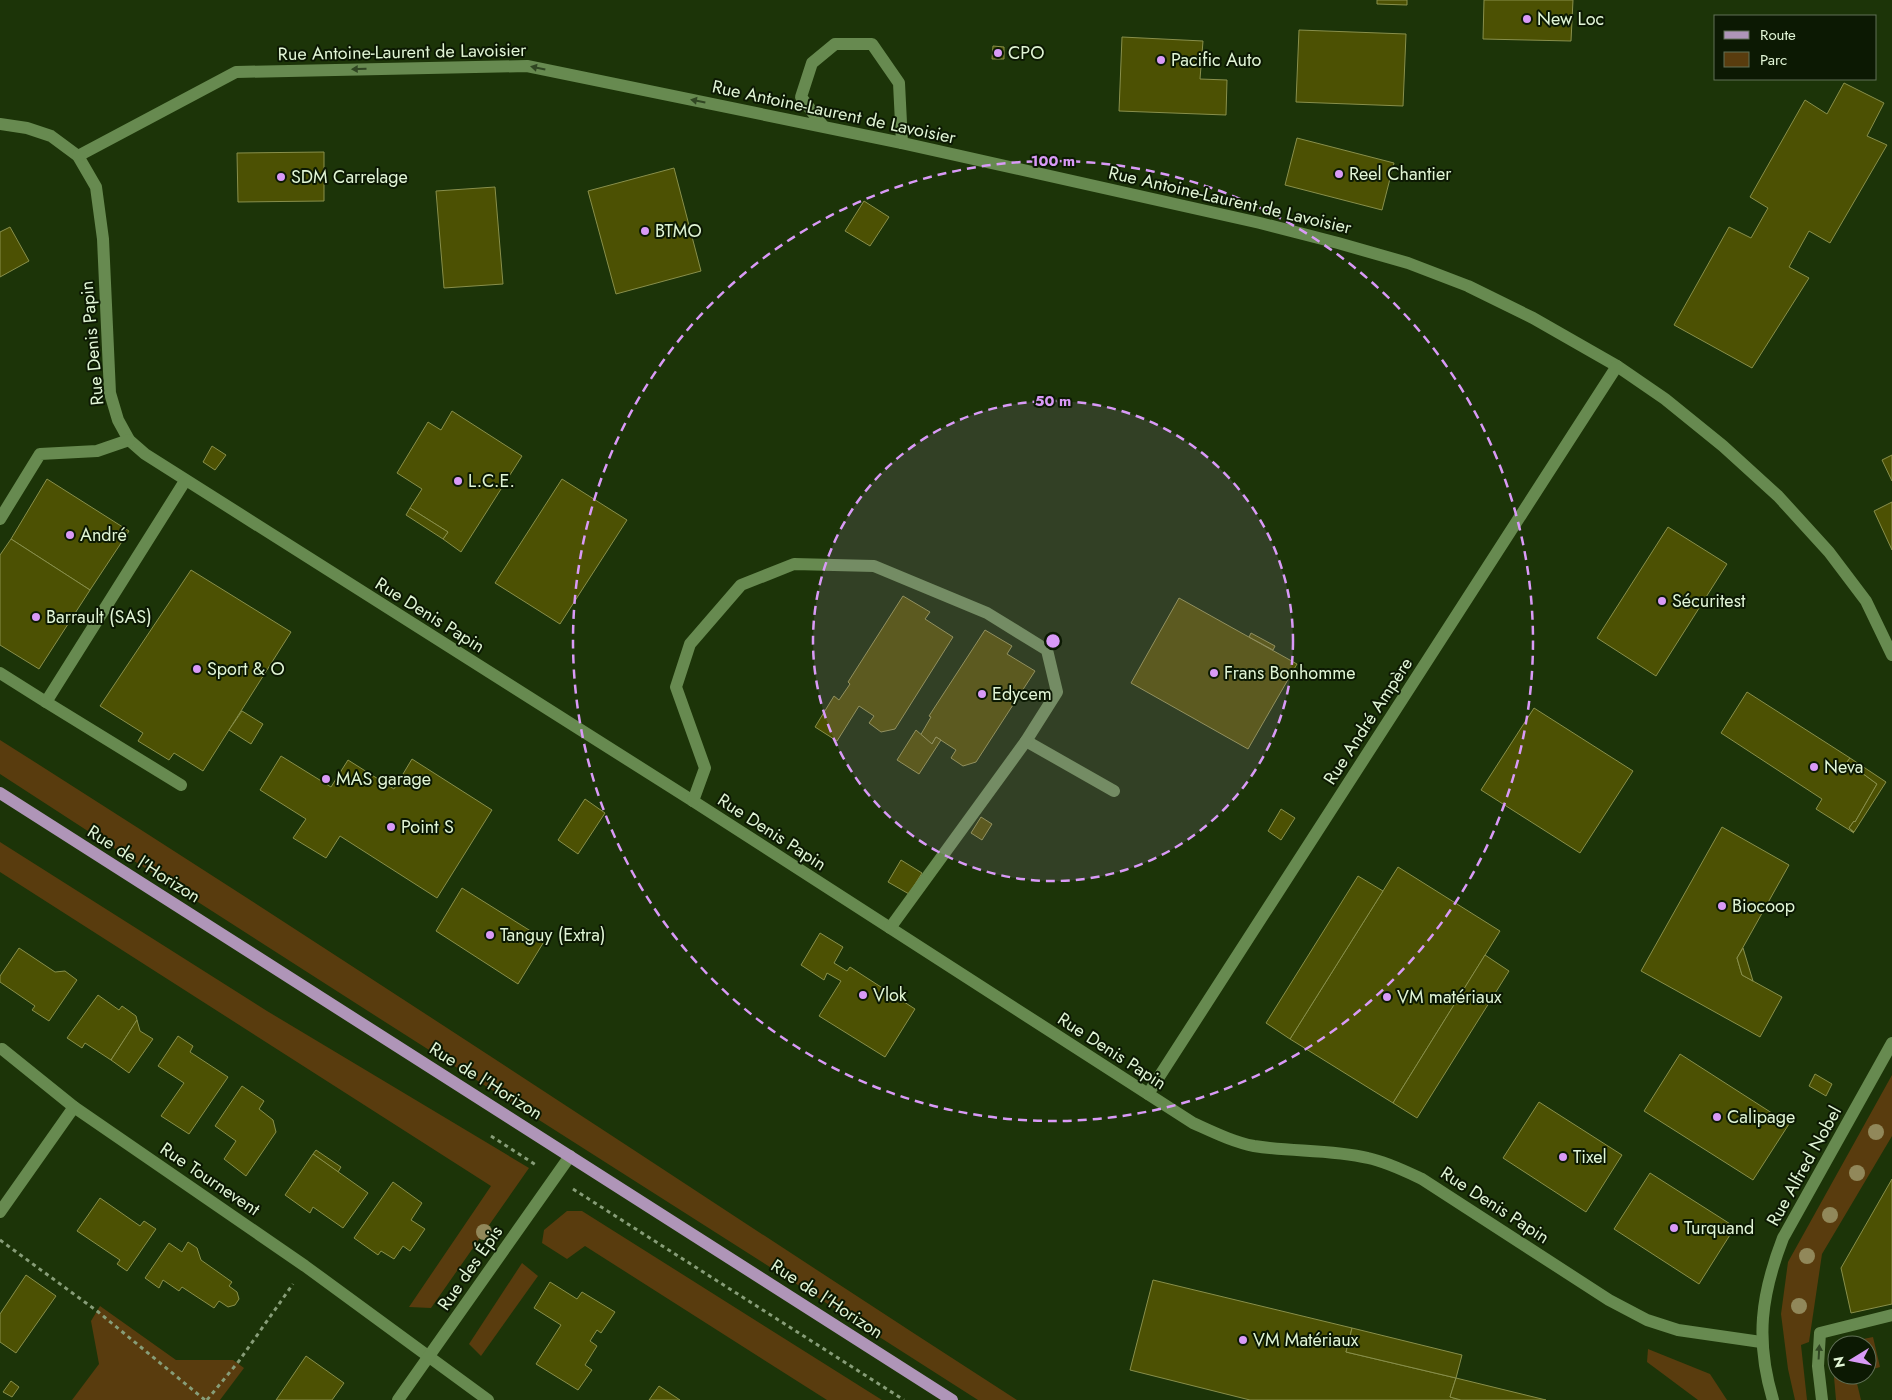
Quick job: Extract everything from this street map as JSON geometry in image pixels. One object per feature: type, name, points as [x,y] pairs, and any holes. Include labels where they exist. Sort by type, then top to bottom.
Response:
[{"type":"main road","name":"Rue de l'Horizon","points":[[0,793],[952,1400]]},
{"type":"street","points":[[823,126],[801,98],[812,63],[835,44],[872,44],[899,83],[902,143]]},
{"type":"street","name":"Rue Antoine-Laurent de Lavoisier","points":[[78,156],[236,72],[527,66],[823,126],[1260,222],[1408,263],[1476,290],[1533,318],[1617,366],[1665,399],[1723,446],[1778,496],[1828,552],[1866,601],[1892,655]]},
{"type":"street","name":"Rue Denis Papin","points":[[0,124],[27,128],[51,136],[78,156],[96,187],[103,239],[110,393],[118,420],[130,440],[145,454],[692,801],[1193,1123],[1228,1139],[1254,1146],[1369,1158],[1392,1166],[1422,1179],[1609,1300],[1647,1320],[1678,1330],[1761,1342]]},
{"type":"street","name":"Rue André Ampère","points":[[1148,1094],[1617,366]]},
{"type":"street","points":[[0,519],[40,454],[97,451],[130,440]]},
{"type":"street","points":[[46,702],[185,481]]},
{"type":"street","points":[[692,801],[705,768],[676,687],[690,644],[741,585],[794,564],[874,566],[987,612],[1047,650],[1057,692],[1026,741],[890,928]]},
{"type":"street","points":[[0,674],[182,785]]},
{"type":"street","points":[[1026,741],[1114,791]]},
{"type":"street","name":"Rue Alfred Nobel","points":[[1773,1400],[1761,1342],[1763,1302],[1770,1272],[1784,1238],[1892,1043]]},
{"type":"street","name":"Rue Tournevent","points":[[2,1048],[74,1107],[305,1266],[488,1400]]},
{"type":"street","points":[[0,1212],[74,1107]]},
{"type":"street","name":"Rue des Épis","points":[[398,1400],[570,1156]]},
{"type":"street","points":[[1822,1400],[1818,1366],[1820,1333],[1892,1315]]},
{"type":"path","points":[[554,1177],[904,1400]]},
{"type":"path","points":[[0,1240],[97,1311],[206,1400],[239,1360],[305,1266]]},
{"type":"green space","points":[[0,740],[256,903],[1017,1400],[978,1400],[0,774]]},
{"type":"green space","points":[[0,842],[267,1011],[529,1168],[431,1308],[409,1307],[491,1186],[0,872]]},
{"type":"green space","points":[[1892,1075],[1892,1136],[1822,1254],[1809,1342],[1801,1345],[1807,1400],[1795,1400],[1788,1369],[1781,1314],[1788,1262]]},
{"type":"green space","points":[[567,1211],[582,1211],[882,1400],[827,1400],[585,1246],[567,1259],[542,1243],[544,1230]]},
{"type":"green space","points":[[522,1263],[538,1276],[481,1356],[469,1344]]},
{"type":"green space","points":[[100,1306],[176,1360],[233,1360],[244,1368],[220,1400],[72,1400],[99,1364],[91,1321]]},
{"type":"green space","points":[[1648,1349],[1710,1374],[1727,1400],[1698,1400],[1647,1362]]},
{"type":"green space","points":[[1877,1354],[1880,1367],[1877,1368]]},
{"type":"green space","points":[[1835,1385],[1857,1385],[1861,1400],[1836,1400]]},
{"type":"building","points":[[1377,0],[1407,0],[1407,5],[1377,4]]},
{"type":"building","name":"New Loc","points":[[1484,0],[1573,0],[1571,41],[1483,39]]},
{"type":"building","points":[[1299,30],[1406,34],[1403,106],[1296,102]]},
{"type":"building","name":"Pacific Auto","points":[[1122,37],[1203,41],[1200,79],[1227,80],[1226,115],[1119,111]]},
{"type":"building","name":"CPO","points":[[993,46],[1004,47],[1004,59],[992,59]]},
{"type":"building","points":[[1844,83],[1884,103],[1867,136],[1887,145],[1830,243],[1809,231],[1789,267],[1809,278],[1752,368],[1674,325],[1729,227],[1751,238],[1768,208],[1750,197],[1805,100],[1827,114]]},
{"type":"building","name":"Reel Chantier","points":[[1297,138],[1394,163],[1382,210],[1285,185]]},
{"type":"building","name":"SDM Carrelage","points":[[324,152],[324,201],[238,202],[237,153]]},
{"type":"building","name":"BTMO","points":[[674,168],[701,271],[616,294],[588,191]]},
{"type":"building","points":[[495,187],[503,284],[444,288],[436,191]]},
{"type":"building","points":[[864,201],[889,217],[870,246],[845,231]]},
{"type":"building","points":[[10,227],[29,261],[0,277],[0,232]]},
{"type":"building","name":"L.C.E.","points":[[452,411],[522,456],[461,552],[443,539],[448,532],[410,508],[422,489],[397,473],[428,422],[441,430]]},
{"type":"building","points":[[212,446],[226,455],[215,470],[203,462]]},
{"type":"building","points":[[1892,455],[1892,481],[1882,460]]},
{"type":"building","name":"André","points":[[47,479],[129,531],[90,590],[11,539]]},
{"type":"building","points":[[562,479],[627,520],[560,624],[495,583]]},
{"type":"building","points":[[1892,502],[1892,550],[1874,511]]},
{"type":"building","points":[[410,508],[448,532],[443,539],[406,515]]},
{"type":"building","name":"Sécuritest","points":[[1668,527],[1727,564],[1656,676],[1597,638]]},
{"type":"building","name":"Barrault (SAS)","points":[[11,539],[90,590],[39,669],[0,645],[0,555]]},
{"type":"building","name":"Sport & O","points":[[191,570],[291,632],[203,771],[174,753],[169,760],[138,741],[143,733],[100,706]]},
{"type":"building","points":[[903,596],[930,612],[925,619],[953,637],[895,729],[881,732],[869,723],[874,716],[859,706],[837,741],[815,727],[834,696],[839,700],[850,684],[848,682]]},
{"type":"building","name":"Frans Bonhomme","points":[[1179,598],[1297,664],[1248,749],[1131,683]]},
{"type":"building","name":"Edycem","points":[[985,630],[1012,646],[1007,654],[1035,671],[976,762],[963,766],[951,758],[956,750],[936,737],[932,744],[920,736],[931,717],[929,716]]},
{"type":"building","points":[[1251,633],[1275,646],[1273,650],[1249,637]]},
{"type":"building","name":"Neva","points":[[1747,692],[1850,758],[1847,762],[1877,784],[1855,822],[1849,828],[1854,833],[1816,809],[1822,799],[1721,733]]},
{"type":"building","points":[[1534,708],[1633,771],[1580,853],[1481,790]]},
{"type":"building","points":[[242,711],[263,724],[251,744],[229,730]]},
{"type":"building","points":[[916,730],[932,744],[936,737],[941,740],[919,774],[897,760]]},
{"type":"building","name":"Point S","points":[[281,756],[331,787],[348,760],[394,789],[412,759],[492,810],[437,898],[340,836],[326,858],[293,838],[306,819],[260,790]]},
{"type":"building","points":[[1850,758],[1886,782],[1854,832],[1849,828],[1855,822],[1877,784],[1847,762]]},
{"type":"building","points":[[585,799],[605,813],[578,854],[558,840]]},
{"type":"building","points":[[1281,809],[1295,818],[1281,840],[1268,831]]},
{"type":"building","points":[[981,817],[992,824],[982,840],[971,833]]},
{"type":"building","name":"Biocoop","points":[[1722,827],[1789,865],[1737,958],[1742,975],[1782,997],[1760,1037],[1641,971]]},
{"type":"building","points":[[901,860],[922,873],[909,894],[888,882]]},
{"type":"building","name":"VM matériaux","points":[[1398,867],[1500,931],[1393,1103],[1290,1039]]},
{"type":"building","points":[[1358,876],[1383,891],[1290,1039],[1266,1023]]},
{"type":"building","name":"Tanguy (Extra)","points":[[462,888],[545,940],[518,984],[436,931]]},
{"type":"building","name":"Vlok","points":[[820,933],[843,947],[834,963],[847,971],[850,967],[915,1009],[885,1057],[819,1016],[841,981],[827,973],[824,980],[801,965]]},
{"type":"building","points":[[19,948],[55,972],[65,971],[77,980],[49,1021],[32,1010],[35,1006],[0,982],[0,976]]},
{"type":"building","points":[[1743,948],[1753,981],[1742,975],[1737,958]]},
{"type":"building","points":[[1485,955],[1509,971],[1417,1118],[1393,1103]]},
{"type":"building","points":[[98,995],[119,1010],[122,1006],[136,1016],[137,1020],[111,1060],[85,1043],[82,1048],[67,1038]]},
{"type":"building","points":[[137,1020],[140,1031],[153,1039],[129,1073],[111,1060]]},
{"type":"building","points":[[178,1036],[193,1046],[190,1052],[228,1077],[189,1134],[161,1116],[184,1083],[158,1066]]},
{"type":"building","name":"Calipage","points":[[1680,1054],[1789,1124],[1753,1180],[1644,1111]]},
{"type":"building","points":[[1815,1074],[1832,1084],[1826,1096],[1809,1086]]},
{"type":"building","points":[[242,1086],[264,1101],[259,1109],[273,1120],[276,1132],[246,1176],[224,1159],[236,1141],[215,1126]]},
{"type":"building","name":"Tixel","points":[[1539,1102],[1622,1155],[1586,1212],[1503,1158]]},
{"type":"building","points":[[316,1150],[341,1167],[338,1172],[313,1154]]},
{"type":"building","points":[[313,1154],[368,1193],[343,1228],[313,1207],[310,1213],[285,1195]]},
{"type":"building","name":"Turquand","points":[[1650,1173],[1735,1227],[1699,1284],[1614,1229]]},
{"type":"building","points":[[1892,1179],[1892,1304],[1851,1313],[1841,1268]]},
{"type":"building","points":[[393,1182],[422,1203],[411,1220],[425,1229],[410,1251],[403,1246],[394,1259],[381,1251],[378,1255],[354,1238]]},
{"type":"building","points":[[100,1198],[140,1226],[144,1221],[156,1229],[127,1271],[117,1264],[120,1260],[77,1231]]},
{"type":"building","points":[[188,1242],[197,1248],[201,1260],[232,1282],[229,1286],[237,1292],[239,1299],[235,1305],[228,1307],[219,1301],[214,1308],[182,1287],[179,1291],[163,1280],[159,1288],[145,1278],[169,1243],[182,1252]]},
{"type":"building","points":[[26,1275],[56,1296],[16,1353],[0,1342],[0,1314]]},
{"type":"building","name":"VM Matériaux","points":[[1153,1280],[1352,1328],[1346,1352],[1456,1378],[1450,1397],[1461,1400],[1250,1400],[1130,1370]]},
{"type":"building","points":[[550,1282],[577,1299],[582,1292],[615,1312],[601,1333],[597,1330],[590,1341],[597,1346],[585,1365],[592,1370],[578,1390],[536,1364],[561,1325],[534,1308]]},
{"type":"building","points":[[1352,1328],[1462,1355],[1456,1378],[1346,1352]]},
{"type":"building","points":[[306,1356],[344,1383],[332,1400],[276,1400]]},
{"type":"building","points":[[1456,1378],[1546,1400],[1461,1400],[1450,1397]]},
{"type":"building","points":[[11,1381],[19,1387],[12,1397],[3,1392]]},
{"type":"building","points":[[659,1386],[680,1400],[649,1400]]},
{"type":"place","name":"New Loc","points":[[1527,19]]},
{"type":"place","name":"CPO","points":[[998,53]]},
{"type":"place","name":"Pacific Auto","points":[[1161,60]]},
{"type":"place","name":"Reel Chantier","points":[[1339,174]]},
{"type":"place","name":"SDM Carrelage","points":[[281,177]]},
{"type":"place","name":"BTMO","points":[[645,231]]},
{"type":"place","name":"L.C.E.","points":[[458,481]]},
{"type":"place","name":"André","points":[[70,535]]},
{"type":"place","name":"Sécuritest","points":[[1662,601]]},
{"type":"place","name":"Barrault (SAS)","points":[[36,617]]},
{"type":"place","name":"Sport & O","points":[[197,669]]},
{"type":"place","name":"Frans Bonhomme","points":[[1214,673]]},
{"type":"place","name":"Edycem","points":[[982,694]]},
{"type":"place","name":"Neva","points":[[1814,767]]},
{"type":"place","name":"MAS garage","points":[[326,779]]},
{"type":"place","name":"Point S","points":[[391,827]]},
{"type":"place","name":"Biocoop","points":[[1722,906]]},
{"type":"place","name":"Tanguy (Extra)","points":[[490,935]]},
{"type":"place","name":"Vlok","points":[[863,995]]},
{"type":"place","name":"VM matériaux","points":[[1387,997]]},
{"type":"place","name":"Calipage","points":[[1717,1117]]},
{"type":"place","name":"Tixel","points":[[1563,1157]]},
{"type":"place","name":"Turquand","points":[[1674,1228]]},
{"type":"place","name":"VM Matériaux","points":[[1243,1340]]}]
